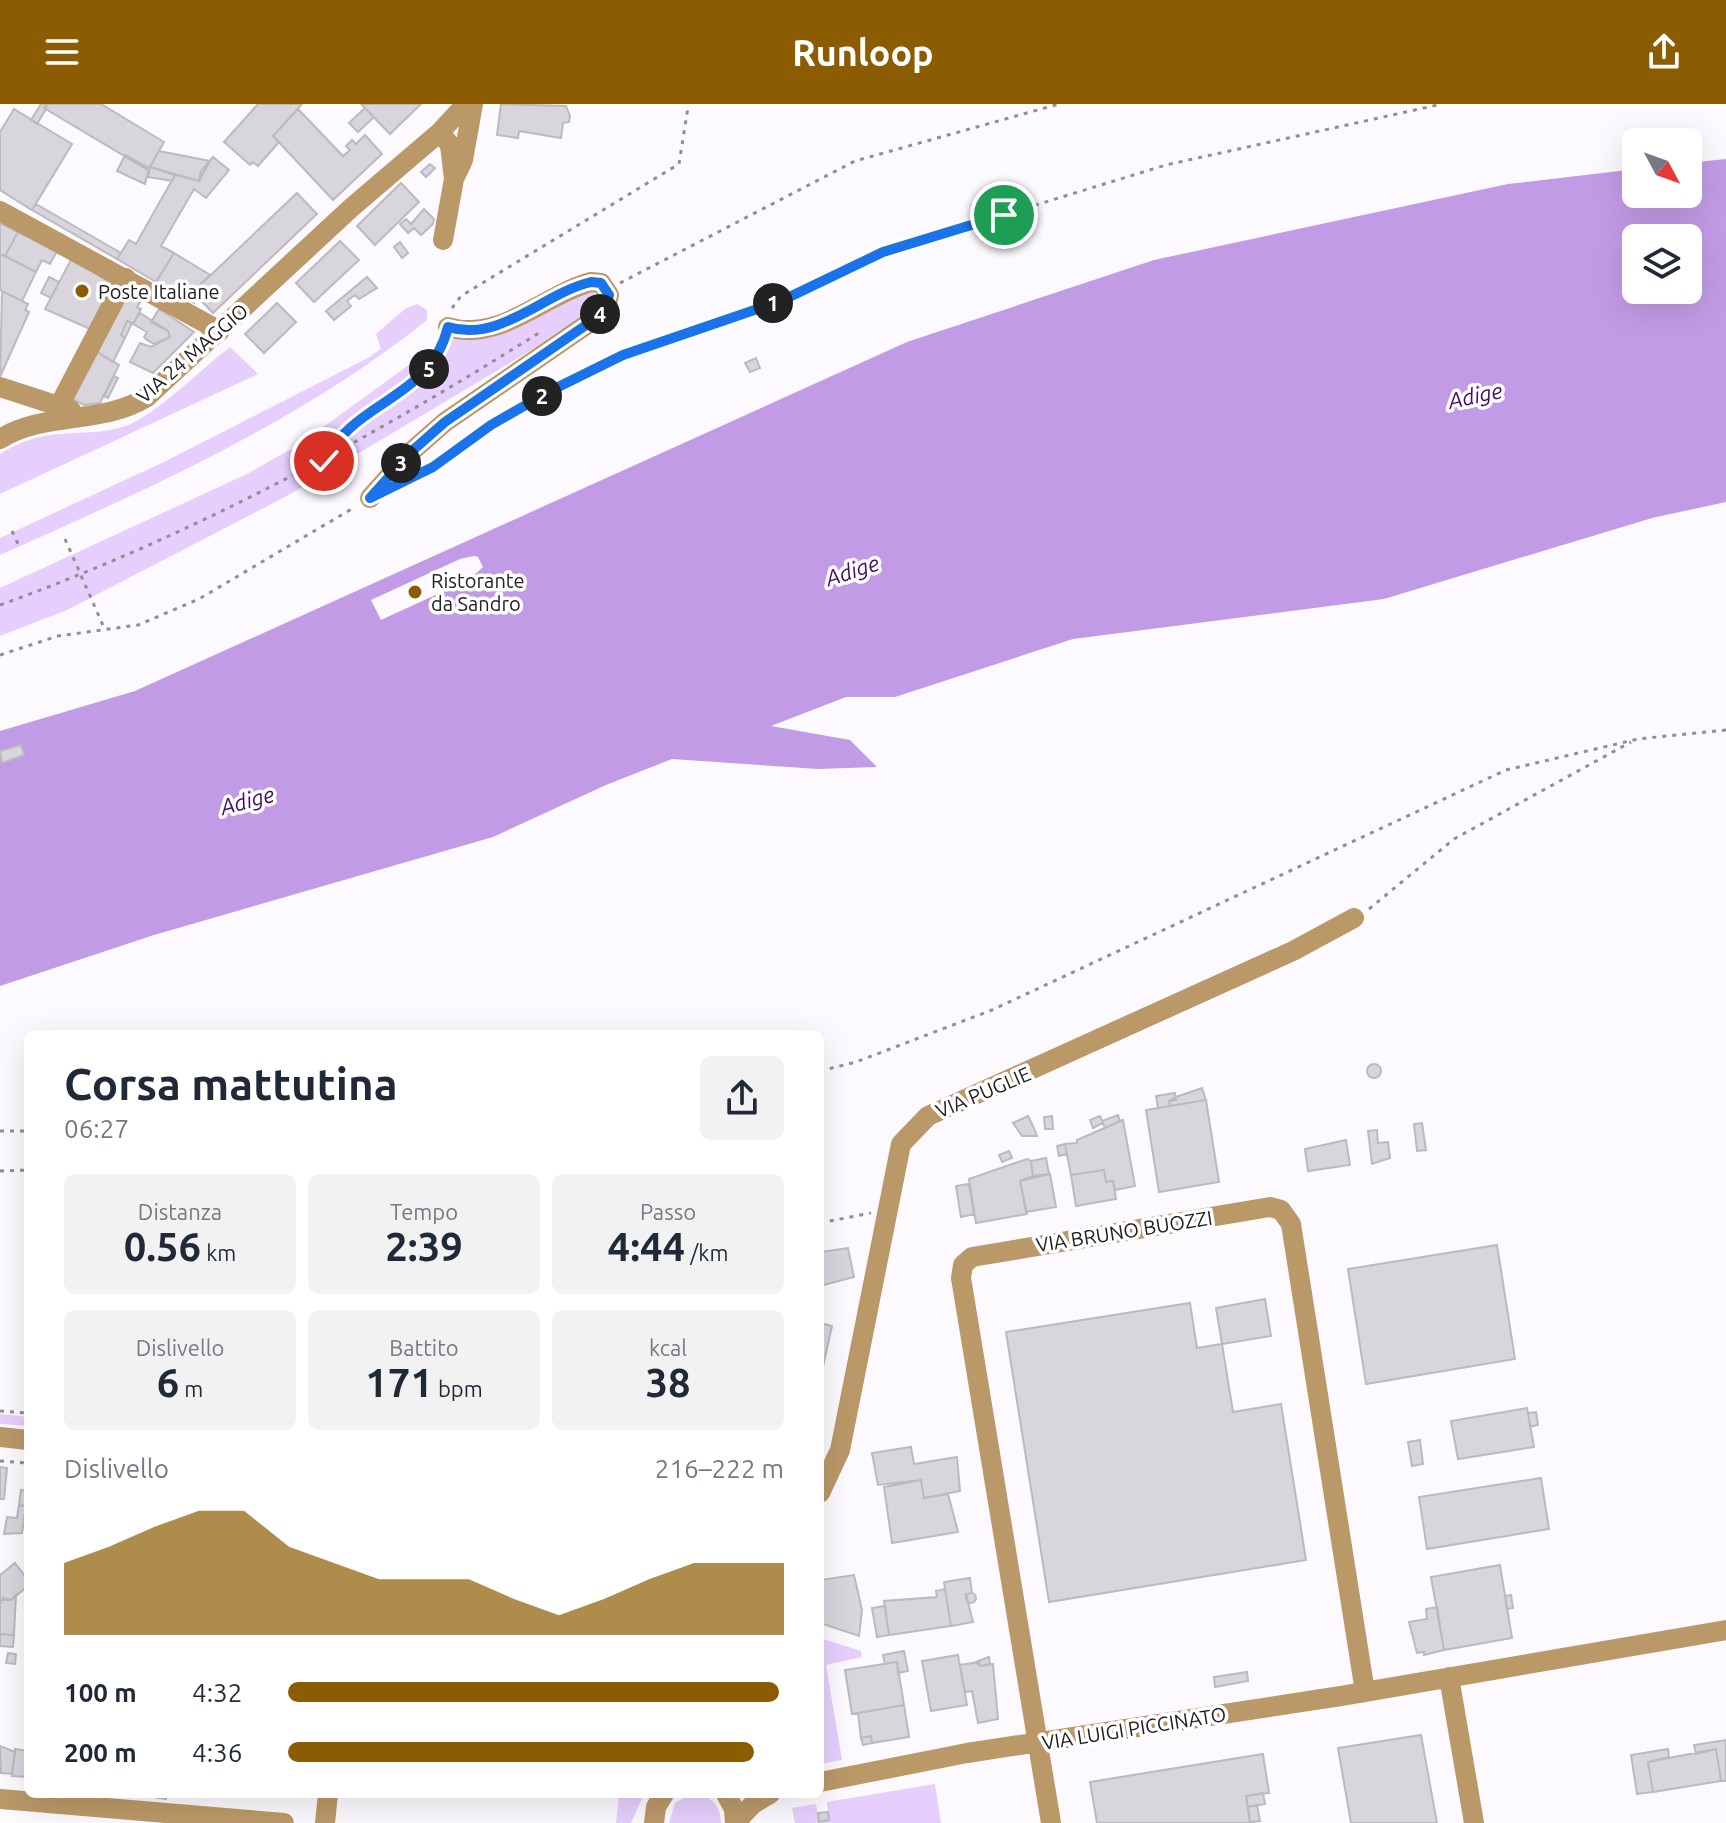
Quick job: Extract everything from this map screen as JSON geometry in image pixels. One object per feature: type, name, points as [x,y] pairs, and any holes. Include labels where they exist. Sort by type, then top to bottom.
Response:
[{"type":"street","name":"VIA 24 MAGGIO","points":[[351,208],[449,104]]},
{"type":"street","name":"VIA 24 MAGGIO","points":[[3,429],[107,415],[147,397],[351,208],[440,132],[466,104]]},
{"type":"street","points":[[443,240],[473,104]]},
{"type":"street","points":[[440,132],[450,145],[454,179]]},
{"type":"street","points":[[0,211],[220,331]]},
{"type":"street","points":[[59,406],[126,278]]},
{"type":"street","points":[[370,498],[412,451],[445,422],[592,321],[606,307],[609,295],[601,283],[591,282],[497,324],[468,330],[448,327]]},
{"type":"street","points":[[0,387],[59,406],[107,415]]},
{"type":"street","points":[[3,429],[39,399]]},
{"type":"street","name":"VIA PUGLIE","points":[[824,1484],[840,1450],[901,1144],[928,1116],[1279,958],[1354,918]]},
{"type":"street","name":"VIA BRUNO BUOZZI","points":[[1036,1743],[961,1278],[963,1265],[978,1255],[1270,1207],[1285,1213],[1291,1224],[1365,1692]]},
{"type":"street","points":[[0,1437],[24,1440]]},
{"type":"street","name":"VIA LUIGI PICCINATO","points":[[824,1781],[1036,1743],[1365,1692],[1726,1630]]},
{"type":"street","points":[[1449,1677],[1474,1823]]},
{"type":"street","points":[[1036,1743],[1051,1823]]},
{"type":"street","points":[[325,1823],[328,1798]]},
{"type":"street","points":[[653,1820],[662,1798]]},
{"type":"street","points":[[727,1798],[736,1822],[763,1798]]},
{"type":"street","points":[[0,1799],[284,1823]]},
{"type":"path","points":[[615,286],[855,161],[1059,104]]},
{"type":"path","points":[[408,479],[433,467],[491,425],[623,355],[781,301],[883,252],[1166,165],[1442,104]]},
{"type":"path","points":[[324,461],[333,444],[352,425],[431,367],[440,353],[453,303],[461,296],[679,164],[688,107]]},
{"type":"path","points":[[0,605],[80,576],[222,513],[324,461],[552,325]]},
{"type":"path","points":[[0,655],[58,636],[138,625],[199,599],[370,498]]},
{"type":"path","points":[[12,531],[19,546]]},
{"type":"path","points":[[65,539],[105,630]]},
{"type":"path","points":[[824,1070],[856,1062],[992,1010],[1506,770],[1638,739],[1726,730]]},
{"type":"path","points":[[1354,918],[1385,899],[1454,839],[1638,739]]},
{"type":"path","points":[[0,1131],[24,1131]]},
{"type":"path","points":[[0,1171],[24,1170]]},
{"type":"path","points":[[824,1222],[886,1210]]},
{"type":"path","points":[[0,1411],[24,1413]]},
{"type":"path","points":[[0,1461],[24,1463]]},
{"type":"shaded area","points":[[593,291],[601,303],[592,314],[285,497],[67,610],[0,636],[0,588],[247,474],[300,444],[435,346]]},
{"type":"shaded area","points":[[417,304],[427,310],[427,320],[378,357],[275,422],[167,479],[0,555],[0,538],[164,462],[368,358],[381,349],[376,334],[405,309]]},
{"type":"shaded area","points":[[230,347],[258,374],[0,494],[0,454],[18,444],[49,435],[109,430],[137,421]]},
{"type":"shaded area","points":[[0,1414],[24,1417],[24,1426],[0,1424]]},
{"type":"shaded area","points":[[824,1639],[861,1651],[862,1657],[826,1665],[842,1760],[824,1763]]},
{"type":"shaded area","points":[[935,1784],[941,1823],[795,1823],[792,1808],[816,1804],[819,1821],[829,1820],[827,1802]]},
{"type":"shaded area","points":[[619,1798],[642,1798],[631,1823],[616,1823]]},
{"type":"shaded area","points":[[684,1798],[709,1798],[717,1806],[721,1823],[669,1823],[675,1803]]},
{"type":"water","name":"Adige","points":[[1726,159],[1726,502],[1652,518],[1384,599],[1073,639],[895,697],[846,697],[771,726],[850,740],[877,767],[818,769],[672,759],[606,785],[493,837],[154,935],[0,986],[0,731],[135,691],[907,342],[1154,260],[1508,184],[1622,171],[1622,208],[1702,208],[1702,162]]},
{"type":"pier","name":"Ristorante da Sandro","points":[[478,557],[483,567],[470,579],[381,620],[371,600],[460,559]]},
{"type":"building","points":[[41,104],[47,104],[37,124],[31,120]]},
{"type":"building","points":[[47,104],[101,104],[164,142],[148,170],[44,108]]},
{"type":"building","points":[[258,104],[302,104],[273,136],[279,142],[258,166],[253,162],[250,165],[224,142]]},
{"type":"building","points":[[361,104],[421,104],[390,134]]},
{"type":"building","points":[[501,104],[566,106],[569,122],[563,123],[561,138],[519,131],[518,138],[497,135]]},
{"type":"building","points":[[365,108],[374,117],[358,132],[349,123]]},
{"type":"building","points":[[14,109],[72,144],[32,210],[0,190],[0,132]]},
{"type":"building","points":[[298,109],[343,156],[350,150],[346,146],[352,140],[356,144],[365,135],[382,154],[333,200],[273,136]]},
{"type":"building","points":[[159,151],[210,161],[199,181],[150,167]]},
{"type":"building","points":[[125,155],[149,168],[145,184],[117,171]]},
{"type":"building","points":[[213,157],[229,170],[206,198],[194,189],[161,246],[174,253],[156,282],[117,259],[129,240],[136,244],[175,175],[199,181],[201,171]]},
{"type":"building","points":[[430,164],[435,168],[426,177],[421,172]]},
{"type":"building","points":[[150,167],[175,175],[172,181],[148,177]]},
{"type":"building","points":[[401,183],[419,202],[375,245],[357,226]]},
{"type":"building","points":[[297,193],[317,214],[213,313],[193,292]]},
{"type":"building","points":[[36,204],[121,253],[117,259],[32,210]]},
{"type":"building","points":[[424,209],[434,219],[433,224],[421,235],[414,228],[408,233],[400,224],[406,219],[411,224]]},
{"type":"building","points":[[0,223],[18,232],[5,256],[0,254]]},
{"type":"building","points":[[18,232],[57,251],[50,264],[42,260],[36,272],[5,256]]},
{"type":"building","points":[[340,241],[359,260],[314,302],[296,283]]},
{"type":"building","points":[[400,242],[408,253],[402,258],[394,247]]},
{"type":"building","points":[[174,253],[210,275],[193,292],[194,303],[156,282]]},
{"type":"building","points":[[0,254],[36,272],[22,301],[0,290]]},
{"type":"building","name":"Poste Italiane","points":[[72,258],[113,285],[90,329],[45,309]]},
{"type":"building","points":[[49,277],[59,282],[51,298],[41,293]]},
{"type":"building","points":[[367,277],[377,288],[359,299],[355,295],[347,301],[351,306],[334,320],[326,311]]},
{"type":"building","points":[[126,290],[142,299],[137,307],[141,309],[133,324],[127,321],[121,335],[125,338],[113,362],[97,352]]},
{"type":"building","points":[[2,291],[28,304],[25,310],[29,312],[0,377]]},
{"type":"building","points":[[277,303],[296,322],[264,353],[245,334]]},
{"type":"building","points":[[159,309],[194,332],[153,373],[130,362],[140,343],[151,347],[170,337],[168,331],[151,322]]},
{"type":"building","points":[[140,313],[168,331],[170,337],[154,344],[147,340],[144,337],[147,332],[133,324]]},
{"type":"building","points":[[127,321],[132,323],[125,338],[121,335]]},
{"type":"building","points":[[97,352],[119,365],[100,403],[84,405],[72,399]]},
{"type":"building","points":[[756,358],[760,368],[750,372],[745,363]]},
{"type":"building","points":[[114,376],[118,378],[108,398],[104,396]]},
{"type":"building","points":[[21,745],[24,755],[2,763],[0,751]]},
{"type":"building","points":[[1374,1064],[1381,1071],[1374,1078],[1367,1071]]},
{"type":"building","points":[[1202,1088],[1206,1100],[1170,1106],[1169,1101],[1176,1097]]},
{"type":"building","points":[[1175,1093],[1176,1100],[1169,1101],[1170,1106],[1158,1108],[1156,1096]]},
{"type":"building","points":[[1206,1100],[1219,1182],[1159,1192],[1146,1110]]},
{"type":"building","points":[[1118,1115],[1120,1121],[1105,1128],[1102,1121]]},
{"type":"building","points":[[1028,1116],[1037,1136],[1022,1136],[1013,1123]]},
{"type":"building","points":[[1052,1116],[1053,1129],[1045,1129],[1044,1117]]},
{"type":"building","points":[[1100,1116],[1103,1123],[1093,1128],[1090,1120]]},
{"type":"building","points":[[1123,1120],[1135,1186],[1115,1190],[1113,1181],[1106,1182],[1104,1170],[1071,1175],[1065,1144],[1077,1143],[1077,1140]]},
{"type":"building","points":[[1422,1123],[1426,1150],[1417,1151],[1414,1124]]},
{"type":"building","points":[[1377,1130],[1378,1143],[1388,1142],[1390,1158],[1372,1164],[1368,1131]]},
{"type":"building","points":[[1346,1140],[1350,1165],[1308,1171],[1305,1149]]},
{"type":"building","points":[[1065,1144],[1067,1154],[1059,1156],[1057,1146]]},
{"type":"building","points":[[1009,1151],[1012,1158],[1002,1162],[999,1155]]},
{"type":"building","points":[[1046,1158],[1049,1174],[1033,1176],[1031,1161]]},
{"type":"building","points":[[1027,1159],[1031,1161],[1033,1176],[1020,1181],[1027,1214],[976,1223],[969,1179]]},
{"type":"building","points":[[1104,1170],[1106,1182],[1113,1181],[1116,1199],[1076,1206],[1071,1175]]},
{"type":"building","points":[[1050,1174],[1056,1207],[1026,1212],[1020,1181]]},
{"type":"building","points":[[969,1184],[974,1214],[961,1217],[956,1186]]},
{"type":"building","points":[[1497,1245],[1515,1359],[1366,1384],[1348,1269]]},
{"type":"building","points":[[848,1248],[854,1277],[824,1285],[824,1251]]},
{"type":"building","points":[[1265,1299],[1271,1336],[1222,1344],[1216,1308]]},
{"type":"building","points":[[1190,1303],[1197,1348],[1222,1344],[1233,1412],[1281,1404],[1306,1560],[1049,1602],[1006,1332]]},
{"type":"building","points":[[824,1324],[832,1326],[824,1362]]},
{"type":"building","points":[[1527,1408],[1534,1447],[1458,1459],[1451,1421]]},
{"type":"building","points":[[1536,1412],[1538,1425],[1530,1427],[1528,1413]]},
{"type":"building","points":[[1420,1440],[1423,1464],[1412,1466],[1408,1442]]},
{"type":"building","points":[[911,1447],[914,1464],[957,1457],[960,1491],[924,1498],[921,1480],[878,1485],[872,1453]]},
{"type":"building","points":[[0,1467],[7,1468],[4,1499],[0,1499]]},
{"type":"building","points":[[1541,1478],[1549,1529],[1427,1549],[1419,1497]]},
{"type":"building","points":[[921,1480],[924,1498],[948,1494],[958,1532],[892,1543],[884,1487]]},
{"type":"building","points":[[21,1490],[24,1490],[24,1506],[19,1505]]},
{"type":"building","points":[[19,1505],[24,1506],[22,1533],[4,1534],[7,1517],[17,1518]]},
{"type":"building","points":[[15,1563],[24,1575],[24,1589],[11,1600],[3,1598],[0,1604],[0,1575]]},
{"type":"building","points":[[1500,1565],[1512,1638],[1444,1650],[1431,1577]]},
{"type":"building","points":[[854,1575],[862,1610],[859,1636],[824,1624],[824,1579]]},
{"type":"building","points":[[970,1578],[972,1593],[966,1594],[973,1622],[951,1626],[944,1582]]},
{"type":"building","points":[[945,1589],[951,1626],[889,1635],[884,1601],[937,1597],[936,1591]]},
{"type":"building","points":[[971,1593],[976,1598],[971,1603],[966,1598]]},
{"type":"building","points":[[16,1595],[14,1635],[0,1634],[0,1600],[11,1600]]},
{"type":"building","points":[[1511,1595],[1513,1608],[1507,1609],[1505,1596]]},
{"type":"building","points":[[885,1606],[889,1635],[877,1637],[872,1608]]},
{"type":"building","points":[[1437,1607],[1444,1650],[1424,1655],[1424,1652],[1417,1653],[1409,1622],[1427,1619],[1426,1609]]},
{"type":"building","points":[[0,1634],[14,1635],[13,1647],[0,1646]]},
{"type":"building","points":[[904,1651],[908,1671],[898,1673],[897,1662],[885,1664],[883,1655]]},
{"type":"building","points":[[8,1653],[16,1654],[15,1664],[6,1663]]},
{"type":"building","points":[[958,1655],[967,1705],[931,1711],[922,1661]]},
{"type":"building","points":[[989,1657],[990,1664],[980,1666],[976,1662]]},
{"type":"building","points":[[897,1662],[904,1705],[852,1714],[845,1670]]},
{"type":"building","points":[[979,1662],[980,1666],[993,1664],[998,1719],[978,1723],[972,1691],[965,1692],[960,1665]]},
{"type":"building","points":[[1247,1672],[1248,1681],[1215,1687],[1214,1677]]},
{"type":"building","points":[[904,1705],[909,1737],[872,1743],[871,1736],[861,1738],[858,1713]]},
{"type":"building","points":[[1421,1735],[1437,1823],[1351,1823],[1338,1748]]},
{"type":"building","points":[[871,1736],[872,1743],[863,1745],[861,1738]]},
{"type":"building","points":[[1726,1740],[1726,1781],[1721,1781],[1716,1749],[1696,1754],[1694,1745]]},
{"type":"building","points":[[0,1746],[15,1752],[12,1774],[1,1773]]},
{"type":"building","points":[[15,1749],[24,1750],[24,1777],[12,1776]]},
{"type":"building","points":[[1668,1749],[1669,1757],[1648,1762],[1653,1792],[1637,1794],[1631,1755]]},
{"type":"building","points":[[1716,1749],[1721,1781],[1653,1792],[1648,1762]]},
{"type":"building","points":[[1263,1754],[1269,1793],[1246,1796],[1250,1823],[1097,1823],[1090,1782]]},
{"type":"building","points":[[1263,1793],[1265,1804],[1248,1807],[1246,1796]]},
{"type":"building","points":[[1257,1805],[1260,1821],[1250,1822],[1248,1807]]},
{"type":"building","points":[[828,1812],[829,1820],[819,1822],[818,1813]]},
{"type":"place","name":"Poste Italiane","points":[[82,291]]},
{"type":"place","name":"Ristorante da Sandro","points":[[415,592]]},
{"type":"route","points":[[324,461],[333,444],[352,425],[431,367],[440,353],[448,327],[468,330],[513,319],[584,283],[596,281],[608,290],[606,307],[592,321],[445,422],[412,451],[370,498],[433,467],[491,425],[550,391],[623,355],[781,301],[883,252],[1004,215]]}]
